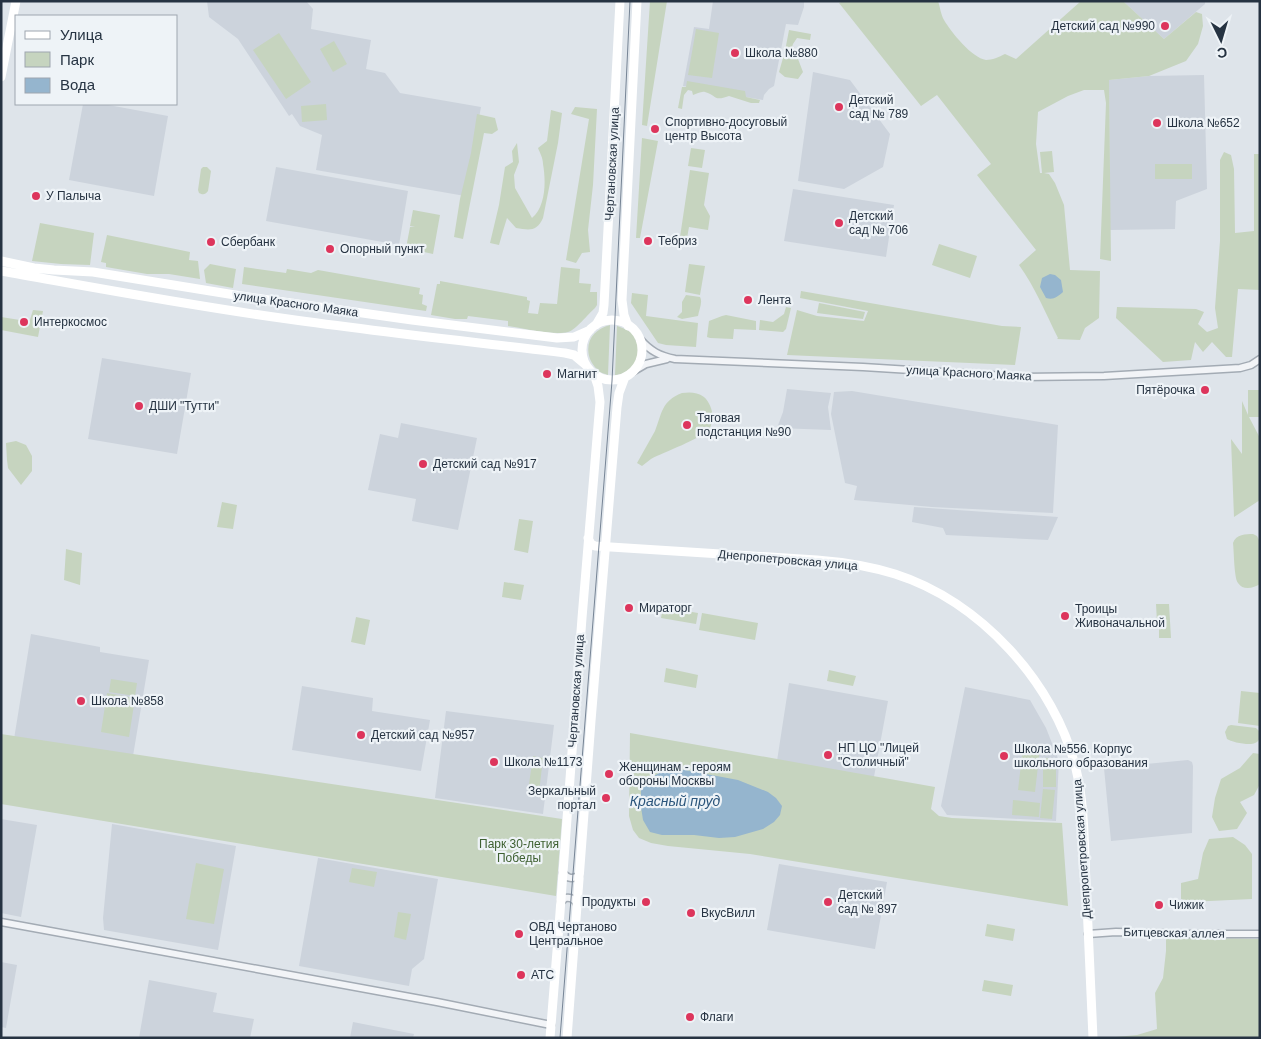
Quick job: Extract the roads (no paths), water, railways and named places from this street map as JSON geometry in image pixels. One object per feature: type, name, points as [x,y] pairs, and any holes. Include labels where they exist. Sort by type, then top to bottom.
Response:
[{"type":"main road","points":[[1,77],[16,1]]},
{"type":"main road","name":"Чертановская улица","points":[[550,1038],[600,402],[594,374],[586,365],[583,344],[585,337],[603,312],[604,305],[620,1]]},
{"type":"main road","name":"Чертановская улица","points":[[637,1],[622,300],[628,326],[637,334],[640,340]]},
{"type":"main road","name":"улица Красного Маяка","points":[[1,261],[48,269],[93,272],[235,296],[522,334],[565,338],[574,337],[593,327]]},
{"type":"main road","name":"улица Красного Маяка","points":[[1,271],[264,316],[422,337],[565,353],[574,356],[586,365]]},
{"type":"main road","points":[[593,327],[602,322],[612,321],[628,326]]},
{"type":"main road","points":[[594,374],[609,380],[618,380],[634,371],[639,364],[641,356],[640,340]]},
{"type":"main road","name":"Чертановская улица","points":[[567,1038],[605,546],[619,392],[625,377]]},
{"type":"main road","name":"Днепропетровская улица","points":[[588,538],[591,544],[595,546],[853,564],[893,574],[944,596],[974,616],[992,632],[1013,653],[1036,683],[1059,722],[1076,771],[1081,801],[1093,1038]]},
{"type":"main road","points":[[586,568],[589,565],[597,564],[603,570]]},
{"type":"street","name":"улица Красного Маяка","points":[[640,340],[653,352],[675,359]]},
{"type":"street","name":"улица Красного Маяка","points":[[634,371],[646,364],[675,359],[1023,376],[1104,376],[1240,368],[1251,365],[1260,359]]},
{"type":"street","points":[[563,873],[569,878],[579,876]]},
{"type":"street","points":[[561,902],[565,898],[571,898],[577,904]]},
{"type":"street","points":[[1,922],[437,1002],[551,1025]]},
{"type":"street","name":"Битцевская аллея","points":[[1088,934],[1116,932],[1216,935],[1260,934]]},
{"type":"water","points":[[1050,274],[1055,275],[1061,280],[1063,292],[1051,299],[1046,298],[1040,287],[1042,278]]},
{"type":"water","name":"Красный пруд","points":[[669,767],[738,780],[768,792],[782,806],[780,815],[774,822],[763,829],[735,837],[662,835],[650,832],[643,820],[641,787],[644,782]]},
{"type":"tram line","points":[[560,1038],[612,381],[630,1]]},
{"type":"place","name":"Детский сад №990","points":[[1165,26]]},
{"type":"place","name":"Школа №880","points":[[735,53]]},
{"type":"place","name":"Детский сад № 789","points":[[839,107]]},
{"type":"place","name":"Школа №652","points":[[1157,123]]},
{"type":"place","name":"Спортивно-досуговый центр Высота","points":[[655,129]]},
{"type":"place","name":"У Палыча","points":[[36,196]]},
{"type":"place","name":"Детский сад № 706","points":[[839,223]]},
{"type":"place","name":"Тебриз","points":[[648,241]]},
{"type":"place","name":"Сбербанк","points":[[211,242]]},
{"type":"place","name":"Опорный пункт","points":[[330,249]]},
{"type":"place","name":"Лента","points":[[748,300]]},
{"type":"place","name":"Интеркосмос","points":[[24,322]]},
{"type":"place","name":"Магнит","points":[[547,374]]},
{"type":"place","name":"Пятёрочка","points":[[1205,390]]},
{"type":"place","name":"ДШИ \"Тутти\"","points":[[139,406]]},
{"type":"place","name":"Тяговая подстанция №90","points":[[687,425]]},
{"type":"place","name":"Детский сад №917","points":[[423,464]]},
{"type":"place","name":"Мираторг","points":[[629,608]]},
{"type":"place","name":"Троицы Живоначальной","points":[[1065,616]]},
{"type":"place","name":"Школа №858","points":[[81,701]]},
{"type":"place","name":"Детский сад №957","points":[[361,735]]},
{"type":"place","name":"НП ЦО \"Лицей \"Столичный\"","points":[[828,755]]},
{"type":"place","name":"Школа №556. Корпус школьного образования","points":[[1004,756]]},
{"type":"place","name":"Школа №1173","points":[[494,762]]},
{"type":"place","name":"Женщинам - героям обороны Москвы","points":[[609,774]]},
{"type":"place","name":"Зеркальный портал","points":[[606,798]]},
{"type":"place","name":"Продукты","points":[[646,902]]},
{"type":"place","name":"Детский сад № 897","points":[[828,902]]},
{"type":"place","name":"Чижик","points":[[1159,905]]},
{"type":"place","name":"ВкусВилл","points":[[691,913]]},
{"type":"place","name":"ОВД Чертаново Центральное","points":[[519,934]]},
{"type":"place","name":"АТС","points":[[521,975]]},
{"type":"place","name":"Флаги","points":[[690,1017]]},
{"type":"park label","name":"Парк 30-летия Победы","points":[[519,851]]}]
